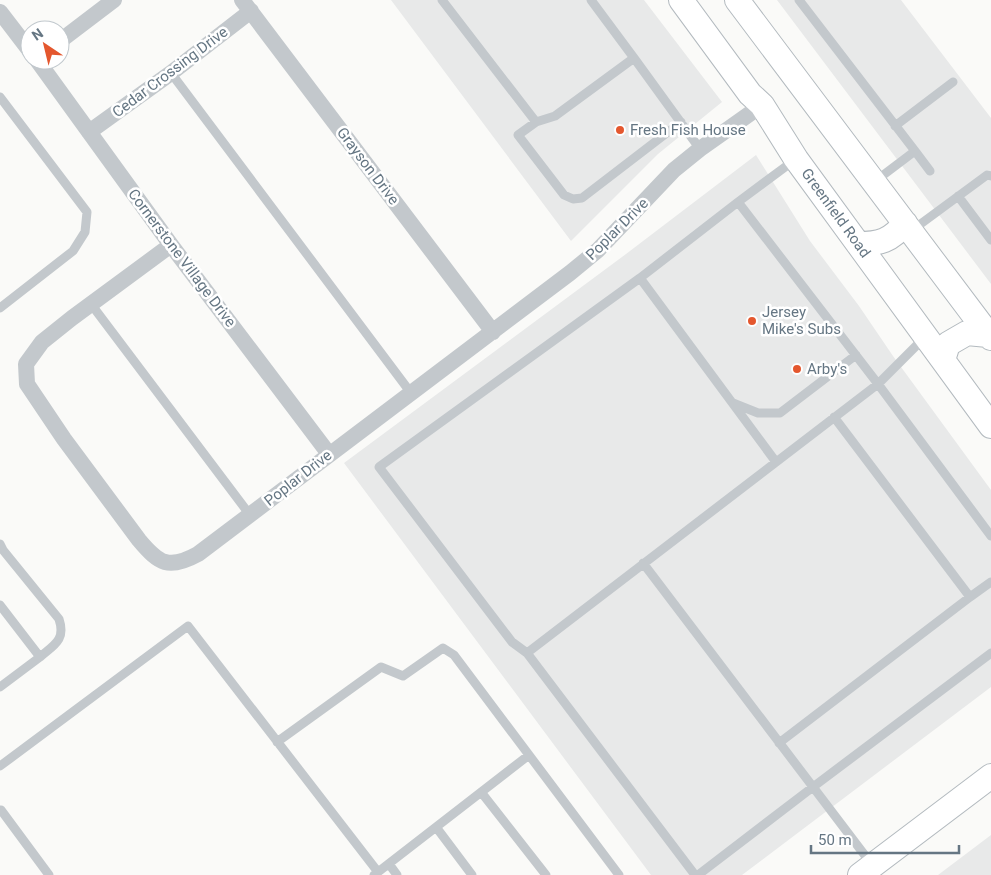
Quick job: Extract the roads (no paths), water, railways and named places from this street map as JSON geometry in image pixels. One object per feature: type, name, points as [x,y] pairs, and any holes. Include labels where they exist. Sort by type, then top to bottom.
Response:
[{"type":"main road","name":"Greenfield Road","points":[[681,0],[750,94],[762,105],[796,159],[991,426]]},
{"type":"main road","points":[[742,2],[990,337]]},
{"type":"main road","points":[[858,244],[873,244],[883,241],[908,227]]},
{"type":"main road","points":[[943,360],[948,344],[967,333],[990,337]]},
{"type":"main road","points":[[867,870],[991,776]]},
{"type":"street","points":[[70,33],[114,0]]},
{"type":"street","name":"Cedar Crossing Drive","points":[[89,132],[171,73],[247,6]]},
{"type":"street","name":"Grayson Drive","points":[[247,6],[493,332]]},
{"type":"street","points":[[0,12],[20,38]]},
{"type":"street","name":"Cornerstone Village Drive","points":[[44,70],[171,245],[329,454]]},
{"type":"street","name":"Poplar Drive","points":[[171,245],[90,304],[42,342],[26,364],[27,384],[139,540],[149,552],[163,562],[174,563],[198,554],[493,332],[598,250],[674,170],[762,105]]},
{"type":"lane","points":[[442,0],[536,122]]},
{"type":"lane","points":[[591,0],[700,150]]},
{"type":"lane","points":[[799,0],[930,171]]},
{"type":"lane","points":[[634,58],[554,116],[536,122],[518,135],[564,195],[573,199],[582,198],[681,122]]},
{"type":"lane","points":[[171,73],[411,393]]},
{"type":"lane","points":[[895,126],[953,82]]},
{"type":"lane","points":[[0,97],[87,212],[85,232],[73,251],[0,308]]},
{"type":"lane","points":[[874,182],[915,151]]},
{"type":"lane","points":[[796,159],[640,278],[379,467],[512,642],[527,653],[696,875],[991,653]]},
{"type":"lane","points":[[908,227],[989,176]]},
{"type":"lane","points":[[958,196],[991,240]]},
{"type":"lane","points":[[738,202],[878,384],[991,536]]},
{"type":"lane","points":[[640,278],[776,462]]},
{"type":"lane","points":[[90,304],[250,515]]},
{"type":"lane","points":[[527,653],[878,384],[926,336]]},
{"type":"lane","points":[[732,403],[758,413],[780,413],[856,355]]},
{"type":"lane","points":[[834,417],[970,597]]},
{"type":"lane","points":[[0,544],[59,619],[62,627],[57,643],[0,687]]},
{"type":"lane","points":[[643,564],[813,787],[867,870]]},
{"type":"lane","points":[[779,743],[991,582]]},
{"type":"lane","points":[[0,605],[40,657]]},
{"type":"lane","points":[[0,766],[188,626],[376,874],[529,755]]},
{"type":"lane","points":[[277,742],[381,667],[404,676],[443,648],[454,655],[619,875]]},
{"type":"lane","points":[[481,792],[546,875]]},
{"type":"lane","points":[[0,811],[49,875]]},
{"type":"lane","points":[[436,827],[472,875]]},
{"type":"lane","points":[[389,864],[398,875]]},
{"type":"place","name":"Fresh Fish House","points":[[620,130]]},
{"type":"place","name":"Jersey Mike's Subs","points":[[752,321]]},
{"type":"place","name":"Arby's","points":[[797,369]]}]
